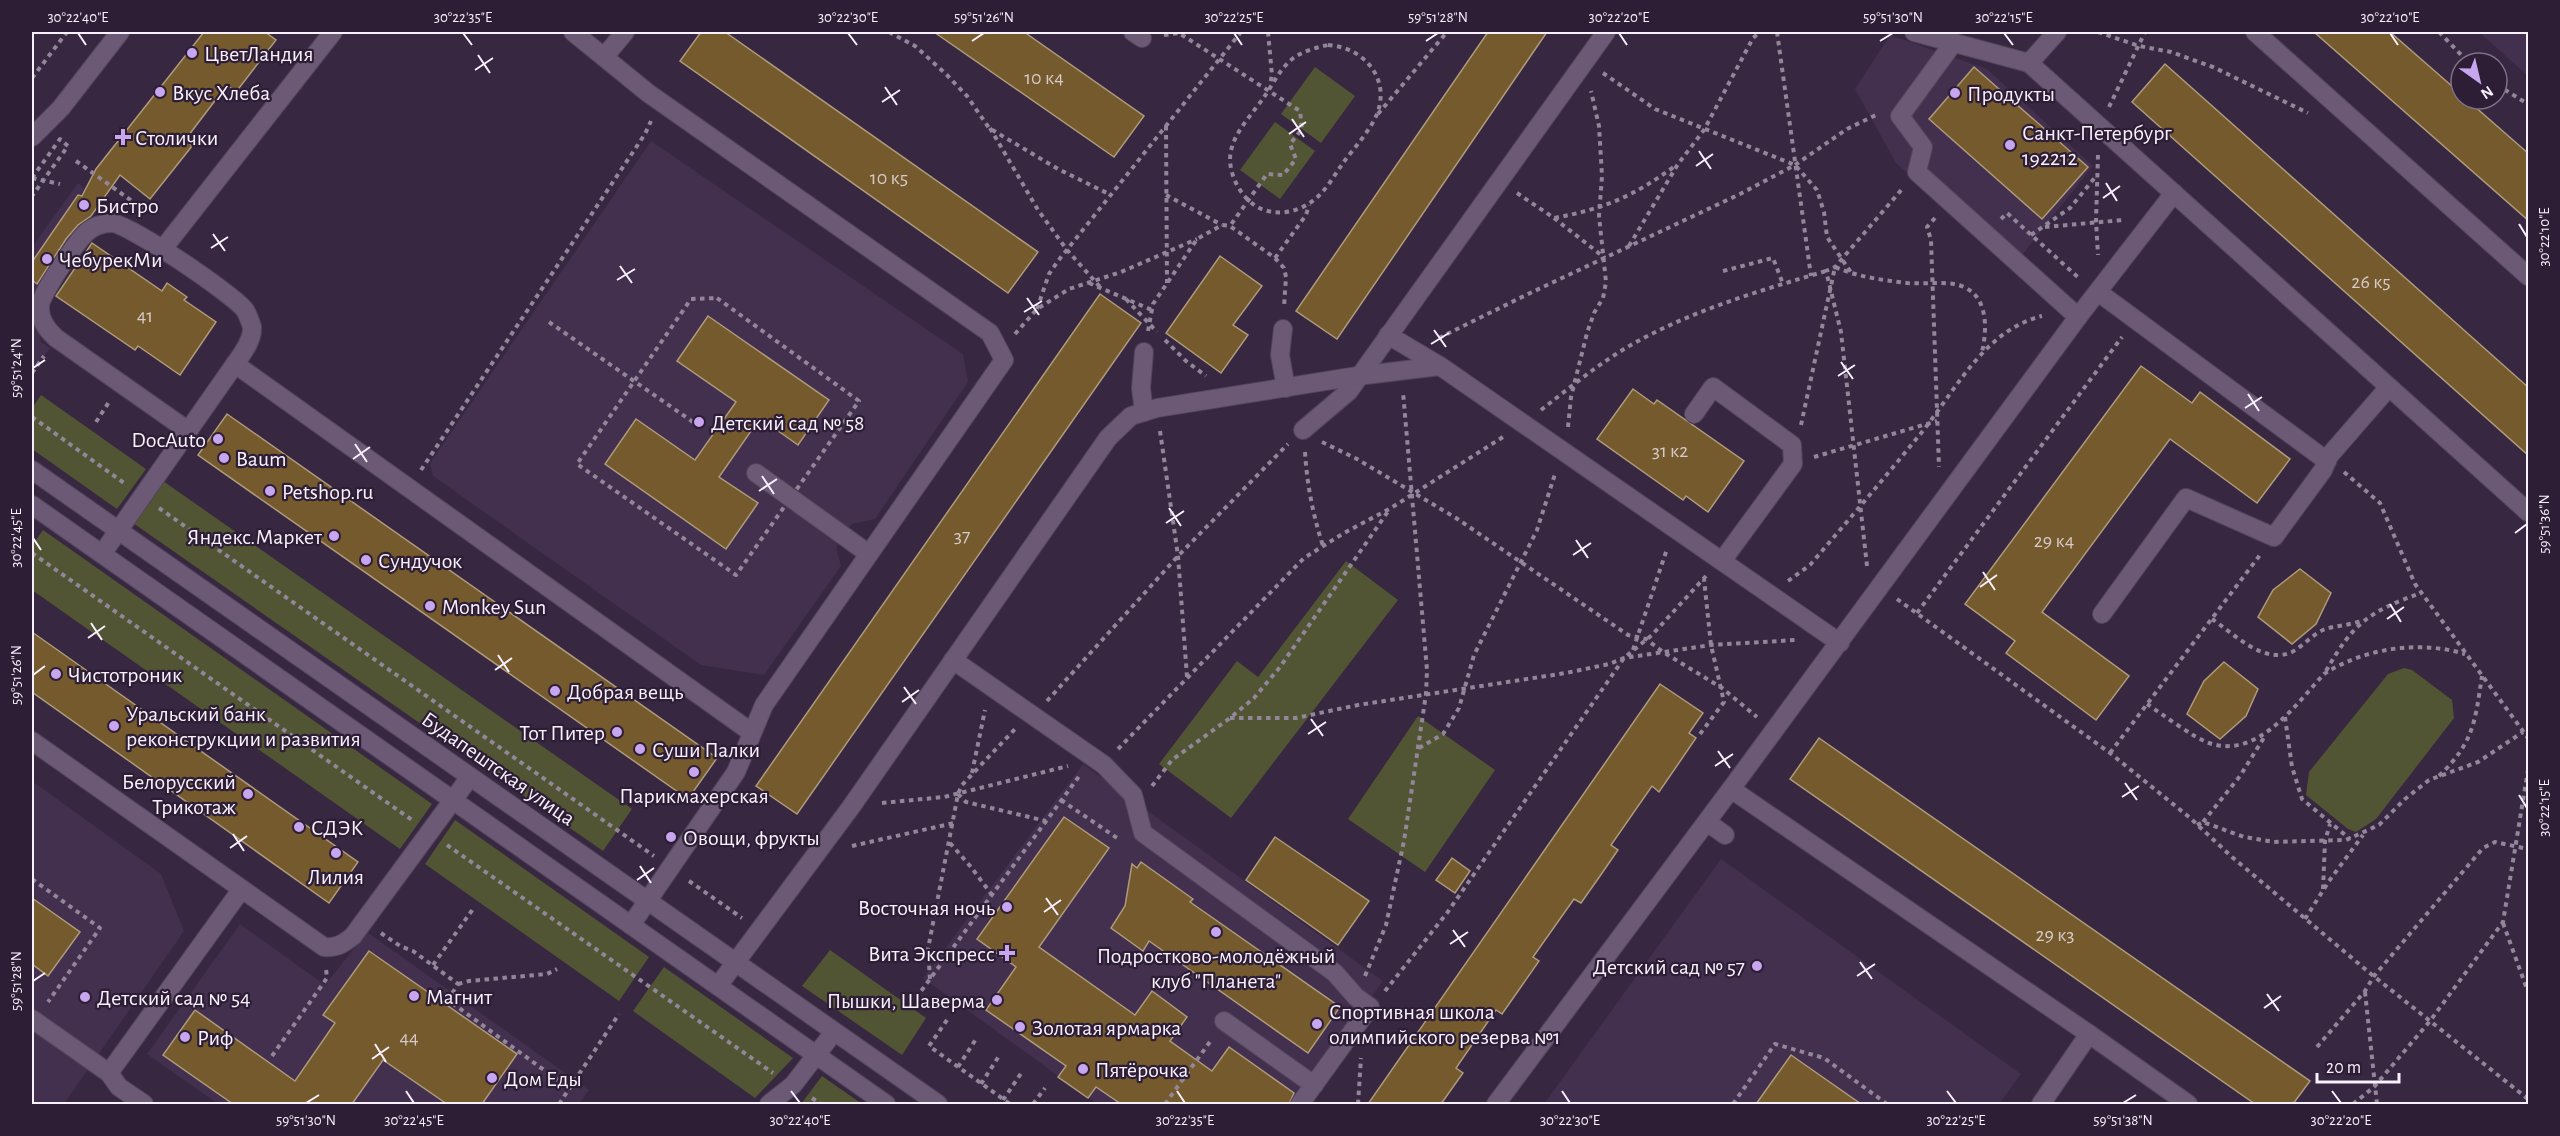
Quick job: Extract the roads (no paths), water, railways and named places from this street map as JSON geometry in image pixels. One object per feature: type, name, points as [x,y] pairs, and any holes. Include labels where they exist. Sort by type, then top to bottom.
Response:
[{"type":"street","points":[[32,137],[61,108],[120,32]]},
{"type":"street","points":[[162,250],[176,232],[237,169],[333,32]]},
{"type":"street","points":[[573,32],[648,93],[990,333],[1004,360],[764,705],[736,772],[631,925]]},
{"type":"street","points":[[604,57],[624,32]]},
{"type":"street","points":[[1304,430],[1349,391],[1357,376],[1606,32]]},
{"type":"street","points":[[1914,32],[2029,63],[2529,512]]},
{"type":"street","points":[[2029,63],[2057,32]]},
{"type":"street","points":[[2254,32],[2529,276]]},
{"type":"street","points":[[1954,42],[1900,116],[1923,147],[1917,172],[2074,313]]},
{"type":"street","points":[[1496,1104],[1774,731],[1832,637],[1881,587],[1946,498],[2074,313],[2098,292],[2174,193]]},
{"type":"street","points":[[102,554],[249,343],[252,327],[245,310],[231,297],[124,225],[111,222],[96,226],[85,234],[41,297],[40,313],[48,330],[56,338],[187,430]]},
{"type":"street","points":[[2098,292],[2328,459]]},
{"type":"street","points":[[1283,329],[1280,355],[1286,388]]},
{"type":"street","points":[[1388,335],[1415,362]]},
{"type":"street","points":[[1144,352],[1142,388],[1144,412]]},
{"type":"street","points":[[718,986],[851,807],[1108,438],[1131,416],[1233,396],[1357,376],[1415,362],[1440,366],[1832,637]]},
{"type":"street","points":[[235,364],[751,732]]},
{"type":"street","points":[[1694,414],[1713,387],[1792,445],[1793,464],[1722,561]]},
{"type":"street","points":[[2102,614],[2186,498],[2274,537],[2323,470],[2328,459],[2389,387]]},
{"type":"street","name":"Будапештская улица","points":[[32,470],[938,1104]]},
{"type":"street","points":[[756,473],[869,554]]},
{"type":"street","points":[[32,505],[886,1104]]},
{"type":"street","points":[[953,660],[990,686],[1040,709],[1133,795],[1143,833],[1335,973],[1363,1002],[1314,1085],[1300,1104]]},
{"type":"street","points":[[724,712],[730,695]]},
{"type":"street","points":[[32,741],[324,947],[335,948],[344,944],[364,921],[470,777]]},
{"type":"street","points":[[1731,789],[2188,1104]]},
{"type":"street","points":[[1707,822],[1725,835]]},
{"type":"street","points":[[109,1074],[242,890]]},
{"type":"street","points":[[33,1020],[109,1074],[119,1087],[144,1104]]},
{"type":"street","points":[[1224,1021],[1314,1085]]},
{"type":"street","points":[[769,1104],[793,1085],[834,1032]]},
{"type":"street","points":[[2041,1104],[2089,1034]]},
{"type":"place","name":"ЦветЛандия","points":[[192,53]]},
{"type":"place","name":"Вкус Хлеба","points":[[160,92]]},
{"type":"place","name":"Продукты","points":[[1955,93]]},
{"type":"place","name":"Столички","points":[[123,137]]},
{"type":"place","name":"Санкт-Петербург 192212","points":[[2010,145]]},
{"type":"place","name":"Бистро","points":[[84,205]]},
{"type":"place","name":"ЧебурекМи","points":[[47,259]]},
{"type":"place","name":"Детский сад № 58","points":[[699,422]]},
{"type":"place","name":"DocAuto","points":[[218,439]]},
{"type":"place","name":"Baum","points":[[224,458]]},
{"type":"place","name":"Petshop.ru","points":[[270,491]]},
{"type":"place","name":"Яндекс.Маркет","points":[[334,536]]},
{"type":"place","name":"Сундучок","points":[[366,560]]},
{"type":"place","name":"Monkey Sun","points":[[430,606]]},
{"type":"place","name":"Чистотроник","points":[[56,674]]},
{"type":"place","name":"Добрая вещь","points":[[555,691]]},
{"type":"place","name":"Уральский банк реконструкции и развития","points":[[114,726]]},
{"type":"place","name":"Тот Питер","points":[[617,732]]},
{"type":"place","name":"Суши Палки","points":[[640,749]]},
{"type":"place","name":"Парикмахерская","points":[[694,772]]},
{"type":"place","name":"Белорусский Трикотаж","points":[[248,794]]},
{"type":"place","name":"СДЭК","points":[[299,827]]},
{"type":"place","name":"Овощи, фрукты","points":[[671,837]]},
{"type":"place","name":"Лилия","points":[[336,853]]},
{"type":"place","name":"Восточная ночь","points":[[1007,907]]},
{"type":"place","name":"Подростково-молодёжный клуб \"Планета\"","points":[[1216,932]]},
{"type":"place","name":"Вита Экспресс","points":[[1007,953]]},
{"type":"place","name":"Детский сад № 57","points":[[1757,966]]},
{"type":"place","name":"Магнит","points":[[414,996]]},
{"type":"place","name":"Детский сад № 54","points":[[85,997]]},
{"type":"place","name":"Пышки, Шаверма","points":[[997,1000]]},
{"type":"place","name":"Спортивная школа олимпийского резерва №1","points":[[1317,1024]]},
{"type":"place","name":"Золотая ярмарка","points":[[1020,1027]]},
{"type":"place","name":"Риф","points":[[185,1037]]},
{"type":"place","name":"Пятёрочка","points":[[1083,1069]]},
{"type":"place","name":"Дом Еды","points":[[492,1078]]}]
